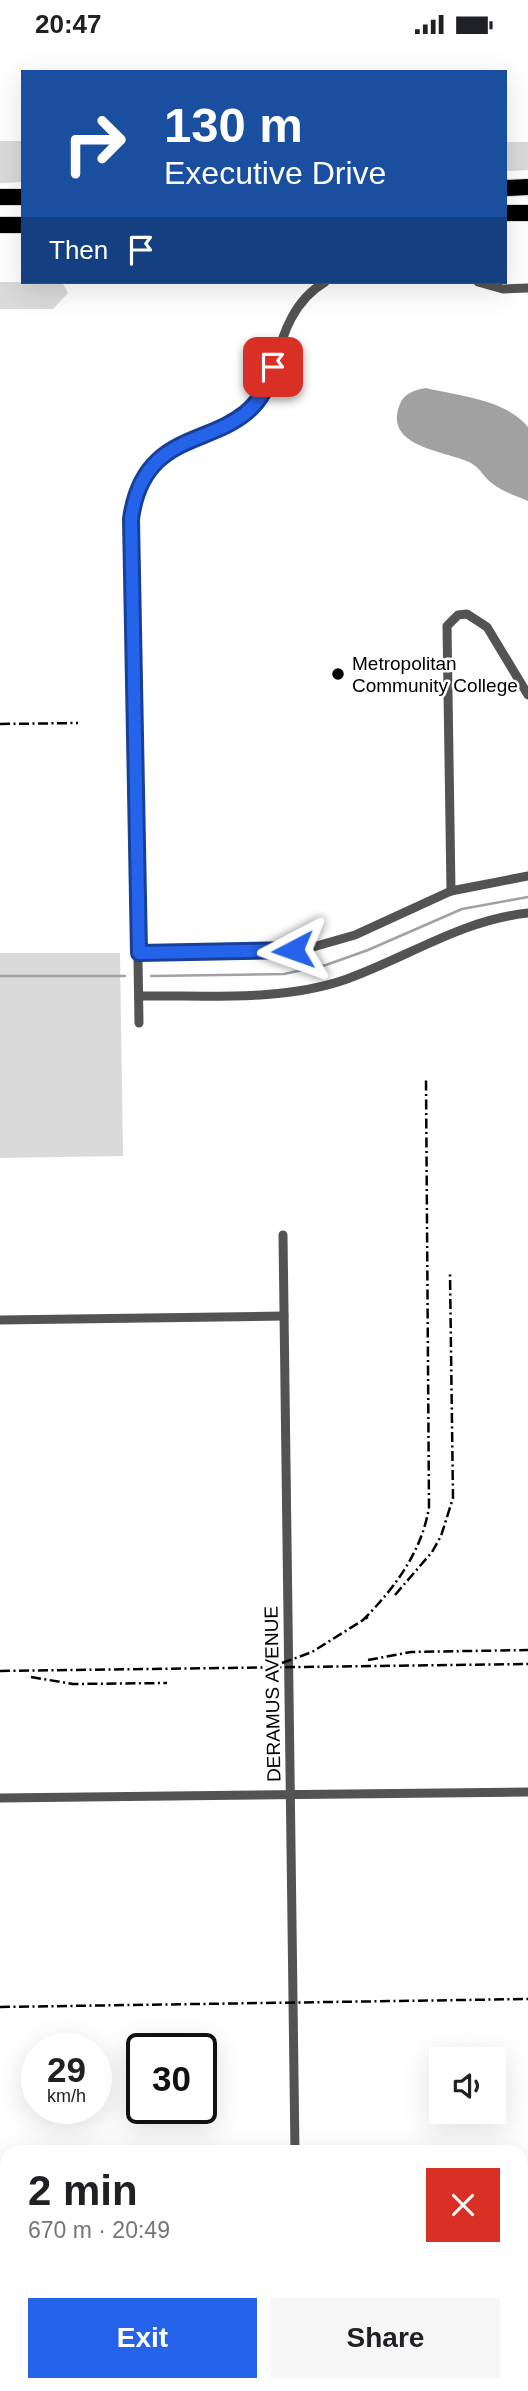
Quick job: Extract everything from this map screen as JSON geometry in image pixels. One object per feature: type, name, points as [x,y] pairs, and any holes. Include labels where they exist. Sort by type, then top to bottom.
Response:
[{"type":"highway","points":[[507,188],[528,187]]},
{"type":"highway","points":[[0,197],[21,197]]},
{"type":"highway","points":[[507,213],[528,213]]},
{"type":"highway","points":[[0,225],[21,225]]},
{"type":"street","points":[[139,1023],[131,519],[134,495],[145,473],[164,453],[237,420],[254,408],[268,388],[282,339],[298,304],[310,291],[322,284]]},
{"type":"street","points":[[485,284],[503,289],[528,288]]},
{"type":"street","points":[[451,891],[447,626],[458,615],[467,614],[487,627],[528,695]]},
{"type":"street","points":[[139,953],[273,952],[313,947],[355,935],[451,891],[528,876]]},
{"type":"street","points":[[139,996],[265,993],[313,988],[347,979],[481,923],[528,913]]},
{"type":"street","name":"DERAMUS AVENUE","points":[[283,1235],[295,2145]]},
{"type":"street","points":[[0,1320],[284,1316]]},
{"type":"street","points":[[0,1798],[528,1792]]},
{"type":"shaded area","points":[[0,141],[21,141],[21,182],[0,183]]},
{"type":"shaded area","points":[[507,142],[528,142],[528,170],[507,171]]},
{"type":"shaded area","points":[[0,282],[63,284],[68,293],[53,309],[0,309]]},
{"type":"shaded area","points":[[426,388],[494,404],[507,410],[528,427],[528,501],[497,487],[469,462],[419,445],[400,430],[397,418],[402,400],[410,393]]},
{"type":"shaded area","points":[[0,953],[120,953],[123,1156],[0,1158]]},
{"type":"waterway","points":[[151,976],[284,974],[326,965],[368,950],[462,909],[528,897]]},
{"type":"waterway","points":[[0,976],[125,976]]},
{"type":"railway","points":[[0,724],[78,723]]},
{"type":"railway","points":[[362,1621],[405,1569],[420,1539],[429,1507],[426,1080]]},
{"type":"railway","points":[[395,1595],[432,1552],[441,1536],[453,1498],[450,1274]]},
{"type":"railway","points":[[282,1663],[312,1652],[368,1617]]},
{"type":"railway","points":[[368,1660],[411,1652],[528,1650]]},
{"type":"railway","points":[[0,1671],[528,1664]]},
{"type":"railway","points":[[31,1677],[73,1684],[167,1683]]},
{"type":"railway","points":[[0,2007],[528,1999]]},
{"type":"place","name":"Metropolitan Community College","points":[[338,674]]},
{"type":"route","points":[[273,367],[268,388],[254,408],[237,420],[164,453],[145,473],[134,495],[131,519],[139,953],[293,950]]}]
